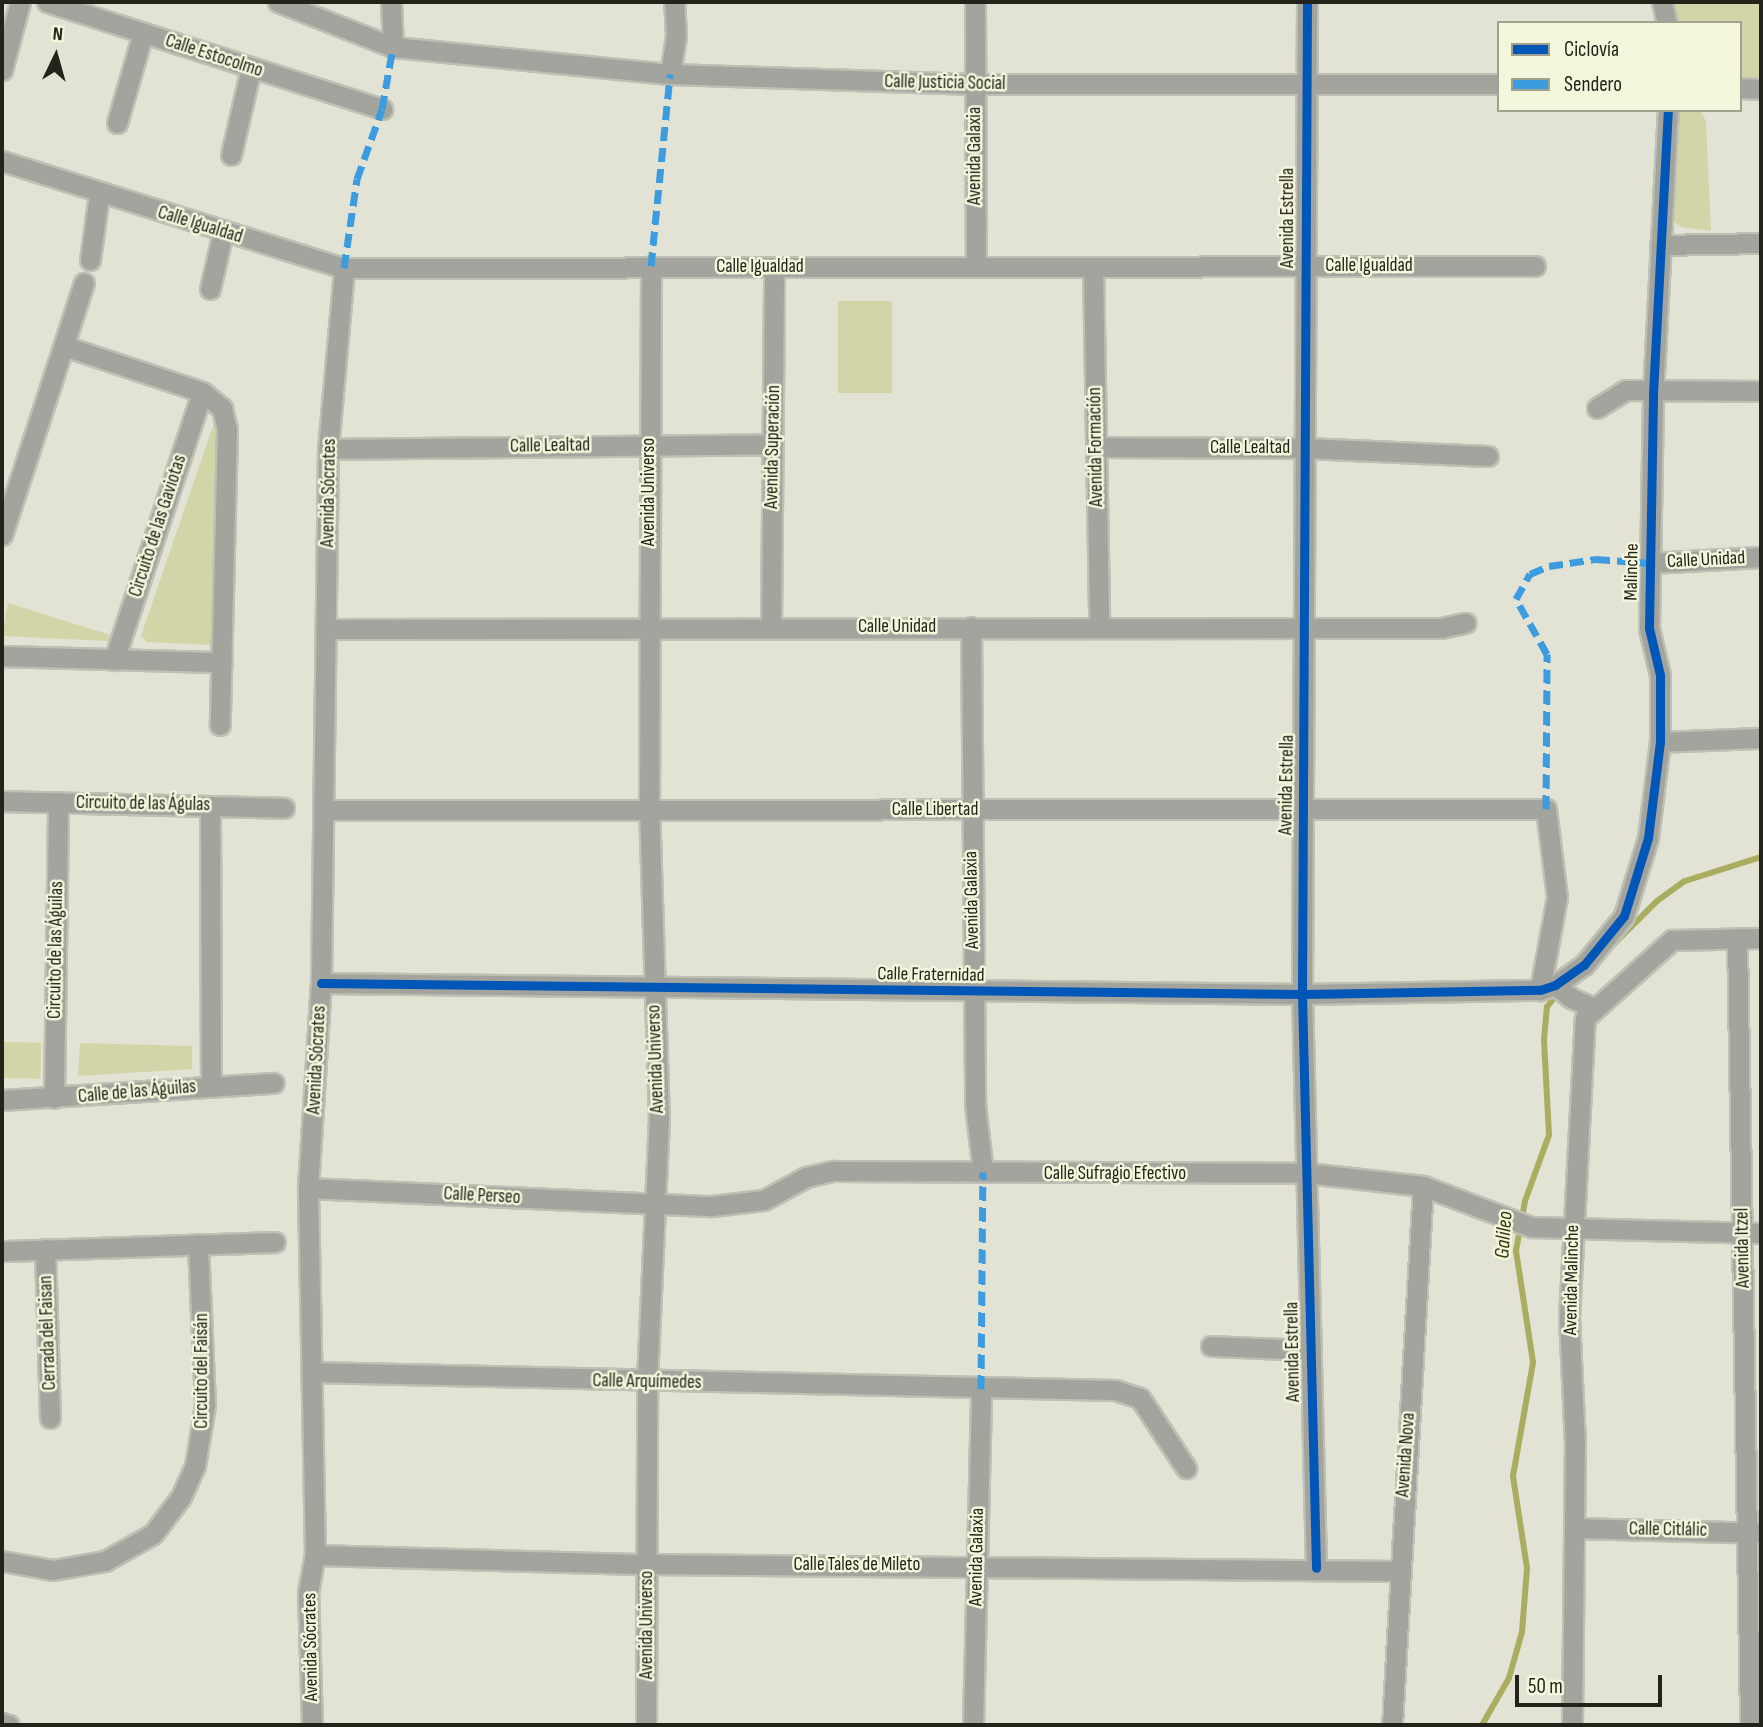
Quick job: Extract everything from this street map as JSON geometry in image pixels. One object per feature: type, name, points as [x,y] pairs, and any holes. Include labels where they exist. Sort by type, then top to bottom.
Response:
[{"type":"street","points":[[2,70],[4,45],[20,2]]},
{"type":"street","name":"Calle Estocolmo","points":[[47,2],[382,109]]},
{"type":"street","name":"Calle Justicia Social","points":[[278,2],[393,47],[670,74],[975,84],[1497,83]]},
{"type":"street","points":[[391,2],[393,47]]},
{"type":"street","points":[[670,74],[676,36],[674,2]]},
{"type":"street","name":"Avenida Galaxia","points":[[975,2],[976,267]]},
{"type":"street","name":"Avenida Estrella","points":[[1307,2],[1307,625],[1302,994],[1316,1568]]},
{"type":"street","points":[[1662,2],[1667,21]]},
{"type":"street","points":[[117,123],[143,33]]},
{"type":"street","points":[[231,155],[251,68]]},
{"type":"street","points":[[1742,88],[1761,89]]},
{"type":"street","name":"Malinche","points":[[1548,987],[1584,965],[1623,915],[1648,838],[1660,742],[1660,675],[1649,628],[1653,394],[1668,112]]},
{"type":"street","name":"Calle Igualdad","points":[[2,162],[344,268],[1535,266]]},
{"type":"street","points":[[90,260],[99,194]]},
{"type":"street","points":[[210,289],[223,232]]},
{"type":"street","points":[[1660,245],[1761,243]]},
{"type":"street","name":"Avenida Universo","points":[[646,1725],[647,1382],[656,1204],[649,810],[650,266]]},
{"type":"street","name":"Avenida Superación","points":[[771,628],[775,267]]},
{"type":"street","name":"Avenida Formación","points":[[1093,267],[1099,626]]},
{"type":"street","name":"Avenida Sócrates","points":[[312,1725],[308,1593],[315,1555],[308,1188],[321,983],[328,449],[344,268]]},
{"type":"street","points":[[2,535],[84,283]]},
{"type":"street","points":[[64,346],[202,392],[222,408],[227,429],[220,725]]},
{"type":"street","points":[[1597,408],[1626,390],[1653,394],[1761,391]]},
{"type":"street","name":"Circuito de las Gaviotas","points":[[114,660],[202,392]]},
{"type":"street","name":"Calle Lealtad","points":[[328,449],[773,444]]},
{"type":"street","name":"Calle Lealtad","points":[[1096,447],[1305,448],[1488,456]]},
{"type":"street","name":"Calle Unidad","points":[[1650,563],[1761,557]]},
{"type":"street","name":"Calle Unidad","points":[[327,629],[1307,625],[1441,628],[1465,623]]},
{"type":"street","name":"Avenida Galaxia","points":[[971,627],[975,1104],[983,1172]]},
{"type":"street","points":[[2,656],[222,662]]},
{"type":"street","points":[[1660,742],[1761,738]]},
{"type":"street","name":"Circuito de las Águlas","points":[[2,801],[284,808]]},
{"type":"street","name":"Circuito de las Águilas","points":[[54,1098],[58,802]]},
{"type":"street","points":[[210,806],[211,1086]]},
{"type":"street","name":"Calle Libertad","points":[[324,810],[1546,809],[1557,897],[1548,987]]},
{"type":"street","name":"Avenida Itzel","points":[[1737,938],[1752,1232],[1755,1532],[1750,1725]]},
{"type":"street","name":"Avenida Malinche","points":[[1572,1725],[1574,1528],[1570,1319],[1583,1027],[1595,1008],[1672,940],[1761,938]]},
{"type":"street","name":"Calle Fraternidad","points":[[321,983],[973,993],[1302,994],[1548,987]]},
{"type":"street","points":[[1548,987],[1595,1008]]},
{"type":"street","name":"Calle de las Águilas","points":[[2,1100],[273,1083]]},
{"type":"street","name":"Calle Sufragio Efectivo","points":[[656,1204],[747,1205],[806,1177],[834,1171],[1307,1173],[1423,1185],[1520,1225],[1752,1232]]},
{"type":"street","name":"Avenida Nova","points":[[1392,1725],[1398,1571],[1423,1185]]},
{"type":"street","name":"Calle Perseo","points":[[308,1188],[656,1204]]},
{"type":"street","points":[[2,1251],[275,1242]]},
{"type":"street","name":"Circuito del Faisán","points":[[2,1561],[53,1570],[105,1561],[153,1534],[181,1497],[195,1466],[205,1405],[198,1244]]},
{"type":"street","name":"Cerrada del Faisan","points":[[45,1249],[50,1418]]},
{"type":"street","points":[[1211,1346],[1311,1350]]},
{"type":"street","name":"Calle Arquímedes","points":[[312,1372],[1130,1392],[1149,1409],[1186,1468]]},
{"type":"street","name":"Avenida Galaxia","points":[[973,1725],[981,1389]]},
{"type":"street","name":"Calle Citlálic","points":[[1574,1528],[1755,1532]]},
{"type":"street","name":"Calle Tales de Mileto","points":[[315,1555],[647,1564],[1316,1568],[1398,1571]]},
{"type":"street","points":[[2,1723],[9,1725]]},
{"type":"green space","points":[[1670,2],[1761,2],[1761,77],[1742,78],[1742,21],[1674,21]]},
{"type":"green space","points":[[1671,112],[1701,112],[1706,121],[1711,231],[1682,227],[1668,218]]},
{"type":"green space","points":[[838,301],[892,301],[892,393],[838,393]]},
{"type":"green space","points":[[214,423],[218,430],[213,645],[147,642],[141,636]]},
{"type":"green space","points":[[8,603],[110,635],[108,641],[2,636]]},
{"type":"green space","points":[[2,1042],[41,1043],[40,1079],[2,1078]]},
{"type":"green space","points":[[80,1043],[192,1046],[192,1069],[78,1076]]},
{"type":"waterway","name":"Galileo","points":[[1601,957],[1657,901],[1685,881],[1761,857]]},
{"type":"waterway","name":"Galileo","points":[[1482,1725],[1509,1678],[1522,1632],[1527,1568],[1513,1476],[1533,1362],[1516,1251],[1525,1201],[1549,1135],[1544,1040],[1547,1007],[1558,993]]},
{"type":"marked path","points":[[344,268],[357,179],[382,109],[393,47]]},
{"type":"marked path","points":[[651,266],[670,74]]},
{"type":"marked path","points":[[1546,809],[1547,654],[1516,599],[1530,574],[1549,566],[1596,559],[1650,563]]},
{"type":"marked path","points":[[981,1389],[983,1172]]},
{"type":"cycle path","points":[[1307,2],[1302,994],[1316,1568]]},
{"type":"cycle path","points":[[321,983],[1302,994],[1540,990],[1555,985],[1584,965],[1624,916],[1648,838],[1660,742],[1660,675],[1649,628],[1653,394],[1668,112]]}]
